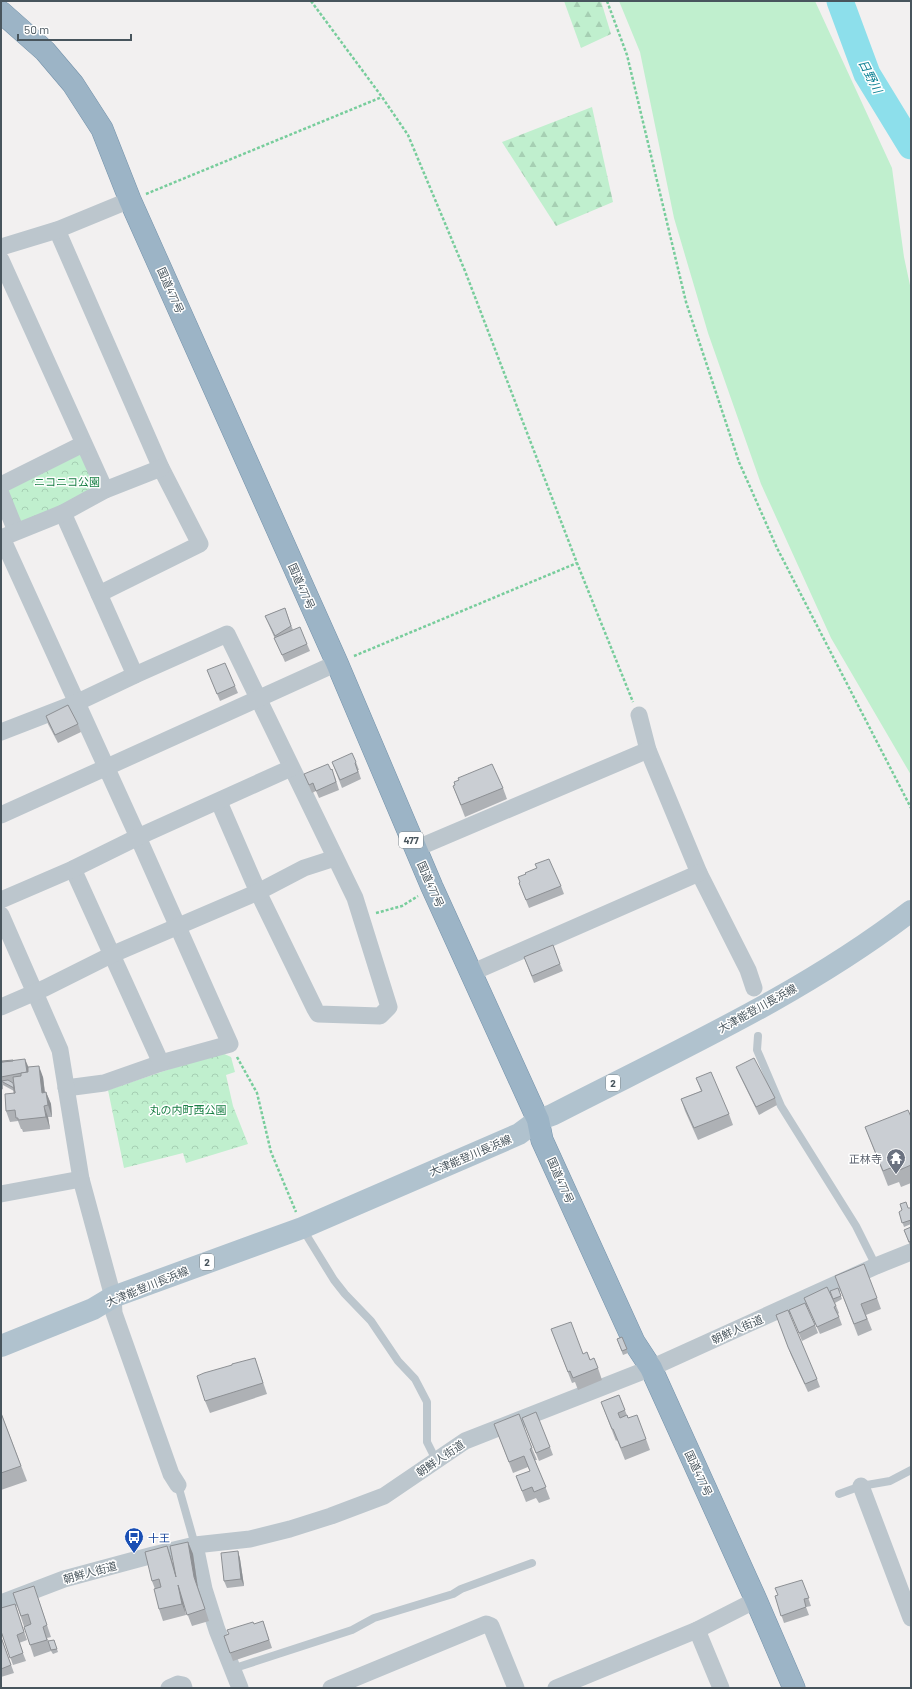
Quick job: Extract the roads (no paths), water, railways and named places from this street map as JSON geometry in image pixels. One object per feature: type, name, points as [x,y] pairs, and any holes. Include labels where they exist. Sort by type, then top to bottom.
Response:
[{"type":"highway","name":"国道477号","points":[[1,12],[45,51],[72,84],[102,129],[130,200],[337,663],[432,888],[538,1120],[542,1140],[634,1342],[651,1368],[756,1600],[794,1688]]},
{"type":"main road","name":"大津能登川長浜線","points":[[1,1346],[93,1309],[113,1297],[302,1228],[520,1134],[538,1120],[552,1115],[762,1007],[888,929],[911,911]]},
{"type":"street","points":[[1,247],[57,230],[130,200]]},
{"type":"street","points":[[57,230],[161,468],[200,544],[99,594]]},
{"type":"street","points":[[1,260],[105,490]]},
{"type":"street","points":[[1,485],[83,444]]},
{"type":"street","points":[[6,536],[63,513],[105,490],[161,468]]},
{"type":"street","points":[[1,494],[6,536],[76,703],[138,837],[230,1044],[161,1063],[104,1083],[66,1088]]},
{"type":"street","points":[[63,513],[135,675]]},
{"type":"street","points":[[2,729],[76,703],[227,634],[259,698],[334,858],[355,898],[389,1007],[380,1016],[318,1014],[258,892],[219,802]]},
{"type":"street","points":[[1,815],[337,663]]},
{"type":"street","points":[[639,715],[648,750],[699,873],[748,970],[754,988]]},
{"type":"street","points":[[415,849],[648,750]]},
{"type":"street","points":[[1,900],[73,869],[138,837],[219,802],[291,768]]},
{"type":"street","points":[[1,1007],[111,955],[258,892],[304,868],[334,858]]},
{"type":"street","points":[[73,869],[161,1063]]},
{"type":"street","points":[[471,972],[699,873]]},
{"type":"street","points":[[1,915],[60,1050],[81,1179],[113,1297],[114,1313],[171,1474],[178,1485]]},
{"type":"street","points":[[1,1194],[81,1179]]},
{"type":"street","name":"朝鮮人街道","points":[[1,1603],[64,1579],[195,1545],[250,1539],[290,1529],[331,1516],[384,1496],[465,1441],[651,1368],[876,1266],[911,1252]]},
{"type":"street","points":[[861,1486],[911,1618]]},
{"type":"street","points":[[195,1545],[204,1589],[217,1630],[240,1688]]},
{"type":"street","points":[[566,1686],[697,1630],[756,1600]]},
{"type":"street","points":[[339,1686],[486,1624],[491,1626],[516,1688]]},
{"type":"street","points":[[697,1630],[721,1688]]},
{"type":"street","points":[[169,1688],[178,1684],[183,1685],[184,1688]]},
{"type":"lane","points":[[758,1036],[757,1050],[782,1106],[856,1226],[876,1266]]},
{"type":"lane","points":[[302,1228],[334,1280],[345,1294],[371,1321],[398,1361],[415,1378],[427,1402],[427,1442],[436,1460]]},
{"type":"lane","points":[[839,1494],[861,1486],[890,1481],[911,1470]]},
{"type":"lane","points":[[178,1485],[195,1545]]},
{"type":"lane","points":[[232,1669],[352,1630],[374,1618],[453,1594],[462,1589],[532,1564]]},
{"type":"waterway","name":"日野川","points":[[840,1],[867,74],[911,146]]},
{"type":"place","name":"正林寺","points":[[896,1175]]},
{"type":"place","name":"十王","points":[[134,1554]]},
{"type":"park label","name":"ニコニコ公園","points":[[67,481]]},
{"type":"park label","name":"丸の内町西公園","points":[[188,1109]]}]
